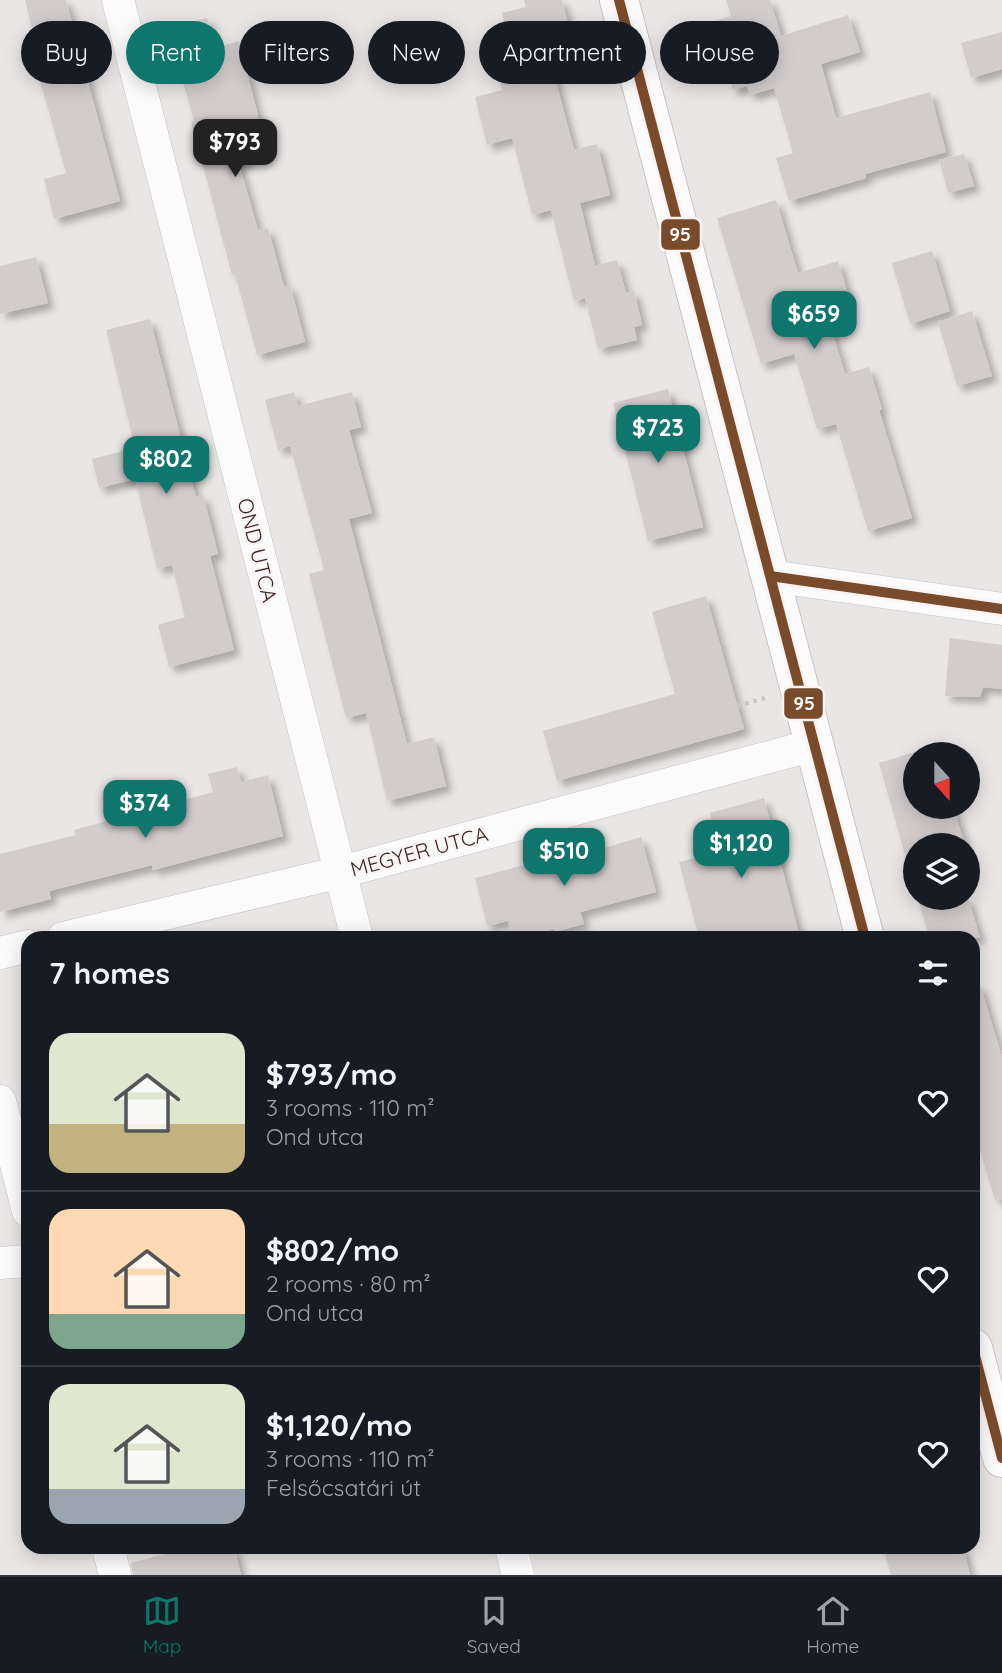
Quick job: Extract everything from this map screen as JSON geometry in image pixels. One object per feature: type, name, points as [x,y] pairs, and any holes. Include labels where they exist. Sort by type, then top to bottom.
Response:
[{"type":"street","name":"OND UTCA","points":[[118,0],[355,931]]},
{"type":"street","points":[[619,0],[863,931]]},
{"type":"street","points":[[770,576],[1002,609]]},
{"type":"street","name":"MEGYER UTCA","points":[[92,931],[341,872],[814,745]]},
{"type":"street","points":[[0,953],[21,948]]},
{"type":"street","points":[[0,1101],[21,1184]]},
{"type":"street","points":[[0,1262],[21,1261]]},
{"type":"street","points":[[980,1375],[1002,1458]]},
{"type":"street","points":[[110,1554],[115,1575]]},
{"type":"street","points":[[513,1554],[518,1575]]},
{"type":"building","points":[[25,0],[66,0],[72,21],[30,21]]},
{"type":"building","points":[[524,0],[562,0],[568,21],[504,21],[502,13],[526,7]]},
{"type":"building","points":[[726,0],[770,0],[776,21],[715,21],[731,16]]},
{"type":"building","points":[[848,15],[860,52],[821,64],[836,118],[930,92],[946,152],[865,174],[866,178],[789,201],[776,158],[793,153],[774,88],[750,95],[747,86],[733,90],[731,84],[779,84],[779,29],[781,36]]},
{"type":"building","points":[[1002,32],[1002,69],[971,78],[961,43]]},
{"type":"building","points":[[239,41],[239,84],[250,84],[263,136],[242,142],[248,162],[239,164],[258,230],[268,228],[284,287],[290,285],[305,342],[257,355],[235,274],[232,275],[191,121],[194,121],[184,84],[225,84],[225,45]]},
{"type":"building","points":[[41,84],[89,84],[120,201],[54,219],[44,179],[66,173]]},
{"type":"building","points":[[500,84],[557,84],[574,150],[597,144],[610,195],[580,203],[595,266],[617,260],[626,293],[634,291],[642,325],[634,327],[637,340],[598,349],[585,298],[574,301],[551,210],[532,215],[512,138],[487,145],[475,97],[502,90]]},
{"type":"building","points":[[964,154],[974,186],[948,193],[939,160]]},
{"type":"building","points":[[776,200],[798,273],[838,261],[848,294],[823,302],[845,374],[869,367],[882,410],[879,410],[912,518],[868,531],[836,424],[817,429],[794,354],[761,364],[717,218]]},
{"type":"building","points":[[932,251],[950,311],[910,324],[892,263]]},
{"type":"building","points":[[36,257],[48,303],[0,314],[0,266]]},
{"type":"building","points":[[972,311],[992,376],[957,386],[938,322]]},
{"type":"building","points":[[150,319],[196,497],[203,495],[218,554],[210,556],[234,650],[169,667],[158,625],[185,617],[172,565],[157,569],[135,479],[99,488],[92,459],[135,448],[106,330]]},
{"type":"building","points":[[668,389],[703,527],[648,541],[613,403]]},
{"type":"building","points":[[294,392],[298,406],[352,392],[361,427],[349,430],[372,513],[349,519],[407,744],[434,737],[446,786],[387,801],[366,713],[346,718],[309,574],[324,570],[290,446],[278,450],[265,400]]},
{"type":"building","points":[[706,596],[744,729],[557,781],[543,731],[675,694],[652,612]]},
{"type":"building","points":[[950,638],[1002,645],[1002,689],[983,687],[980,697],[945,696]]},
{"type":"building","points":[[903,756],[903,819],[957,819],[961,833],[903,833],[903,848],[879,763]]},
{"type":"building","points":[[237,767],[241,782],[268,775],[283,836],[153,870],[152,865],[49,891],[51,899],[0,912],[0,854],[76,835],[74,830],[213,792],[208,774]]},
{"type":"building","points":[[764,798],[798,931],[697,931],[679,862],[720,851],[710,813]]},
{"type":"building","points":[[641,837],[656,892],[580,912],[584,924],[558,931],[510,931],[508,921],[487,926],[475,878],[587,849],[588,853]]},
{"type":"building","points":[[921,910],[972,910],[978,931],[927,931]]},
{"type":"building","points":[[980,985],[1002,1057],[1002,1199],[995,1200],[980,1150]]},
{"type":"building","points":[[165,1554],[236,1554],[241,1575],[133,1575],[131,1563]]},
{"type":"building","points":[[885,1554],[965,1554],[970,1575],[891,1575]]},
{"type":"transit line","name":"95","points":[[619,0],[863,931]]},
{"type":"transit line","name":"95","points":[[770,576],[1002,609]]},
{"type":"transit line","name":"95","points":[[980,1375],[1002,1458]]}]
